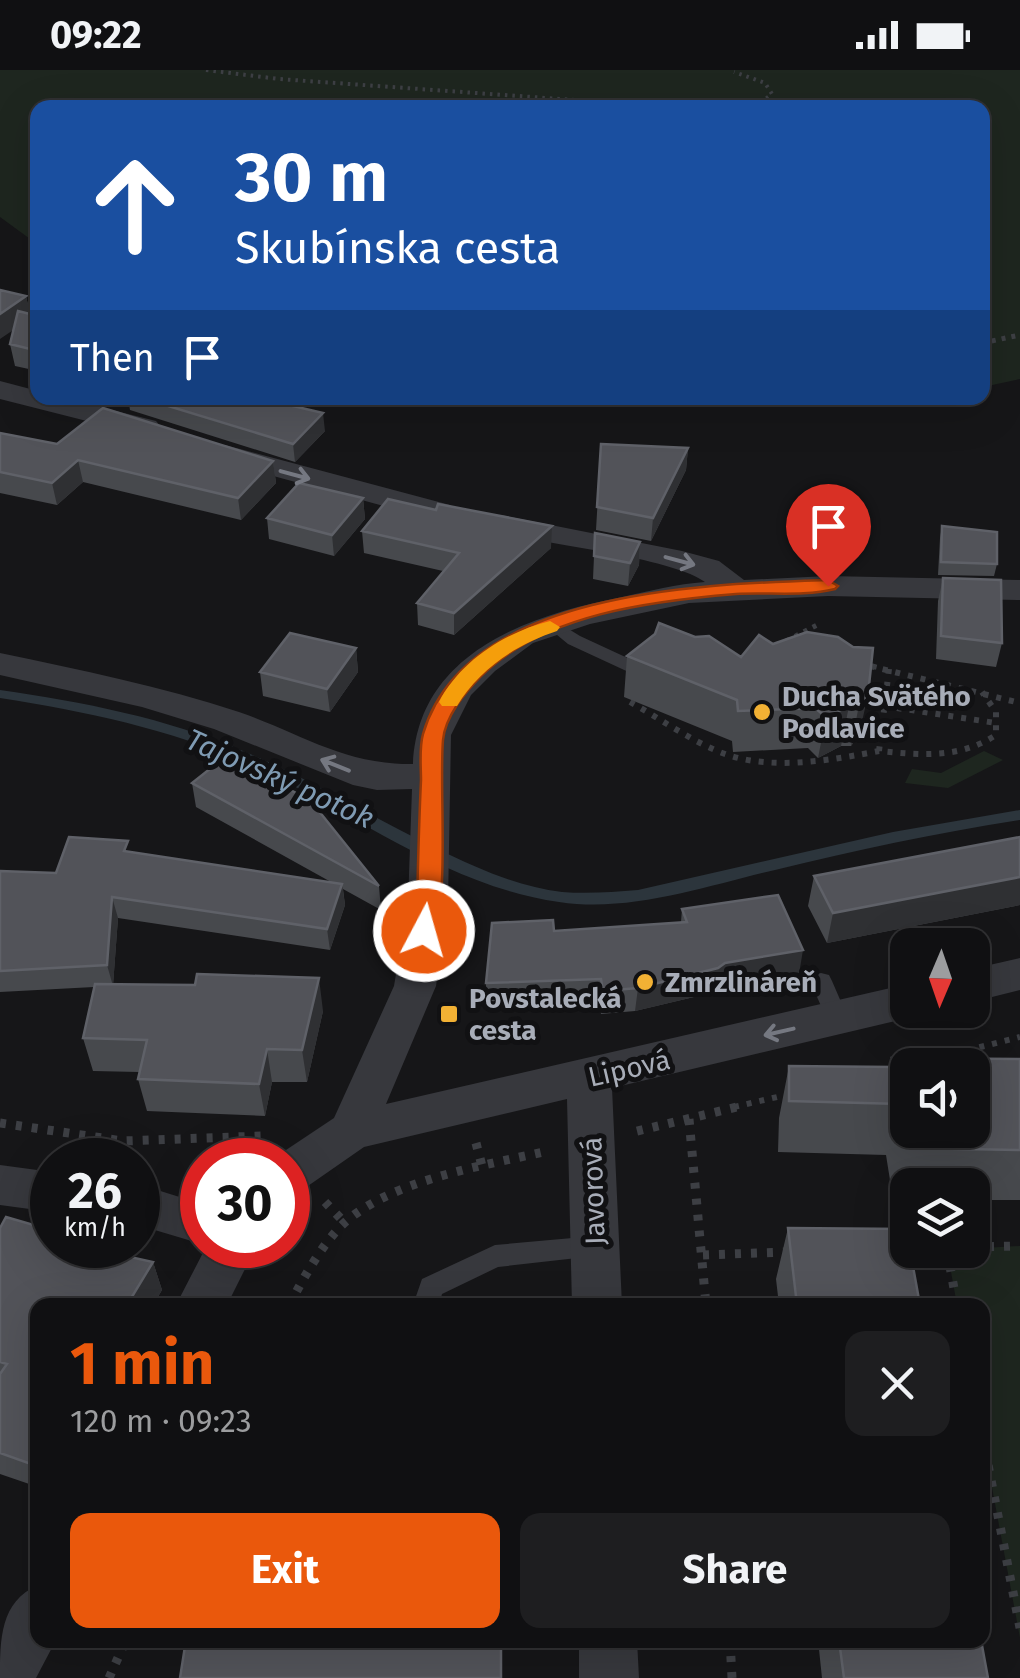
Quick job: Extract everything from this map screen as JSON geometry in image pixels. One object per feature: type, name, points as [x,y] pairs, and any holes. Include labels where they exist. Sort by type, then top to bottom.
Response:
[{"type":"street","points":[[0,390],[30,398]]},
{"type":"street","points":[[56,405],[411,507],[671,558],[707,568],[735,589]]},
{"type":"street","points":[[310,1155],[351,1131],[415,986],[428,903],[433,735],[456,689],[483,663],[521,636],[637,602],[735,589],[828,586],[1020,590]]},
{"type":"street","points":[[0,664],[180,706],[353,772],[377,777],[430,776]]},
{"type":"street","points":[[990,982],[1020,974]]},
{"type":"street","name":"Lipová","points":[[351,1131],[589,1077],[829,1000],[890,1001]]},
{"type":"street","name":"Javorová","points":[[589,1077],[596,1298]]},
{"type":"street","points":[[0,1185],[30,1189]]},
{"type":"street","points":[[205,1298],[221,1268]]},
{"type":"street","points":[[4,1678],[30,1629]]},
{"type":"street","points":[[608,1648],[609,1678]]},
{"type":"lane","points":[[554,625],[574,640],[642,671]]},
{"type":"lane","points":[[428,1298],[431,1288],[495,1256],[594,1247]]},
{"type":"path","points":[[206,70],[279,79],[574,100]]},
{"type":"path","points":[[734,72],[765,84],[772,94],[764,100]]},
{"type":"path","points":[[990,341],[1020,335]]},
{"type":"path","points":[[780,645],[806,629]]},
{"type":"path","points":[[855,662],[1020,703]]},
{"type":"path","points":[[879,751],[890,669]]},
{"type":"path","points":[[642,671],[619,696],[728,755],[751,760],[857,756],[879,751],[925,755],[974,751],[996,735],[996,712],[981,691]]},
{"type":"path","points":[[884,706],[996,723]]},
{"type":"path","points":[[976,1048],[1020,1037]]},
{"type":"path","points":[[632,1132],[798,1092]]},
{"type":"path","points":[[689,1120],[706,1298]]},
{"type":"path","points":[[0,1123],[180,1150]]},
{"type":"path","points":[[294,1298],[345,1223],[400,1193],[482,1166],[554,1150]]},
{"type":"path","points":[[310,1188],[345,1223]]},
{"type":"path","points":[[990,1247],[1020,1246]]},
{"type":"path","points":[[703,1255],[796,1252]]},
{"type":"path","points":[[951,1268],[957,1298]]},
{"type":"path","points":[[990,1475],[1020,1628]]},
{"type":"path","points":[[109,1678],[122,1648]]},
{"type":"path","points":[[730,1648],[732,1678]]},
{"type":"shaded area","points":[[0,70],[1020,70],[1020,379],[990,385],[990,100],[30,100],[30,239],[0,217]]},
{"type":"shaded area","points":[[984,751],[1003,760],[948,788],[905,783],[912,769],[941,773]]},
{"type":"shaded area","points":[[1020,1246],[1020,1638],[990,1477],[990,1298],[956,1298],[950,1268],[990,1268],[990,1248]]},
{"type":"building","points":[[0,290],[26,296],[0,314]]},
{"type":"building","points":[[18,311],[30,314],[30,349],[10,344]]},
{"type":"building","points":[[165,405],[289,405],[323,413],[293,444]]},
{"type":"building","points":[[103,408],[273,461],[238,498],[78,460],[52,483],[0,472],[0,433],[57,444]]},
{"type":"building","points":[[601,444],[688,448],[653,518],[597,507]]},
{"type":"building","points":[[299,483],[363,498],[332,535],[267,518]]},
{"type":"building","points":[[388,499],[436,510],[438,504],[552,526],[454,613],[417,603],[459,553],[362,531]]},
{"type":"building","points":[[942,526],[997,532],[997,564],[941,562]]},
{"type":"building","points":[[595,533],[640,542],[630,563],[594,556]]},
{"type":"building","points":[[943,578],[1001,580],[1002,643],[941,636]]},
{"type":"building","points":[[659,623],[695,637],[709,636],[741,657],[759,635],[773,644],[807,632],[838,637],[853,647],[873,648],[868,695],[859,705],[826,717],[815,708],[738,711],[737,700],[627,656],[655,634]]},
{"type":"building","points":[[290,633],[356,648],[327,689],[260,672]]},
{"type":"building","points":[[225,757],[310,800],[379,886],[192,783]]},
{"type":"building","points":[[69,837],[128,841],[124,851],[342,884],[327,929],[112,897],[107,965],[0,971],[0,871],[56,873]]},
{"type":"building","points":[[1020,837],[1020,877],[833,913],[814,876]]},
{"type":"building","points":[[778,895],[803,950],[725,963],[638,988],[603,991],[601,979],[486,983],[492,923],[553,920],[554,931],[687,922],[682,909]]},
{"type":"building","points":[[197,974],[319,978],[302,1050],[267,1049],[259,1084],[138,1079],[147,1040],[83,1038],[95,984],[195,985]]},
{"type":"building","points":[[990,1059],[1020,1059],[1020,1150],[909,1148],[990,1148]]},
{"type":"building","points":[[789,1066],[890,1067],[890,1104],[789,1101]]},
{"type":"building","points":[[6,1217],[30,1224],[30,1268],[149,1268],[131,1298],[30,1298],[30,1464],[0,1453],[0,1374],[7,1364],[0,1362],[0,1228]]},
{"type":"building","points":[[788,1228],[890,1229],[890,1268],[913,1268],[919,1298],[796,1298]]},
{"type":"building","points":[[185,1648],[501,1648],[501,1678],[180,1678]]},
{"type":"building","points":[[840,1648],[982,1648],[988,1678],[844,1678]]},
{"type":"waterway","name":"Tajovský potok","points":[[0,694],[103,712],[205,741],[269,768],[449,861],[487,877],[559,897],[638,895],[893,838],[1020,815]]},
{"type":"slow traffic","points":[[450,702],[456,689],[483,663],[521,636],[550,627]]},
{"type":"place","name":"Ducha Svätého Podlavice","points":[[762,712]]},
{"type":"place","name":"Zmrzlináreň","points":[[645,982]]},
{"type":"place","name":"Povstalecká cesta","points":[[449,1014]]},
{"type":"route","points":[[424,931],[433,735],[456,689],[483,663],[521,636],[582,614],[688,594],[828,586]]}]
